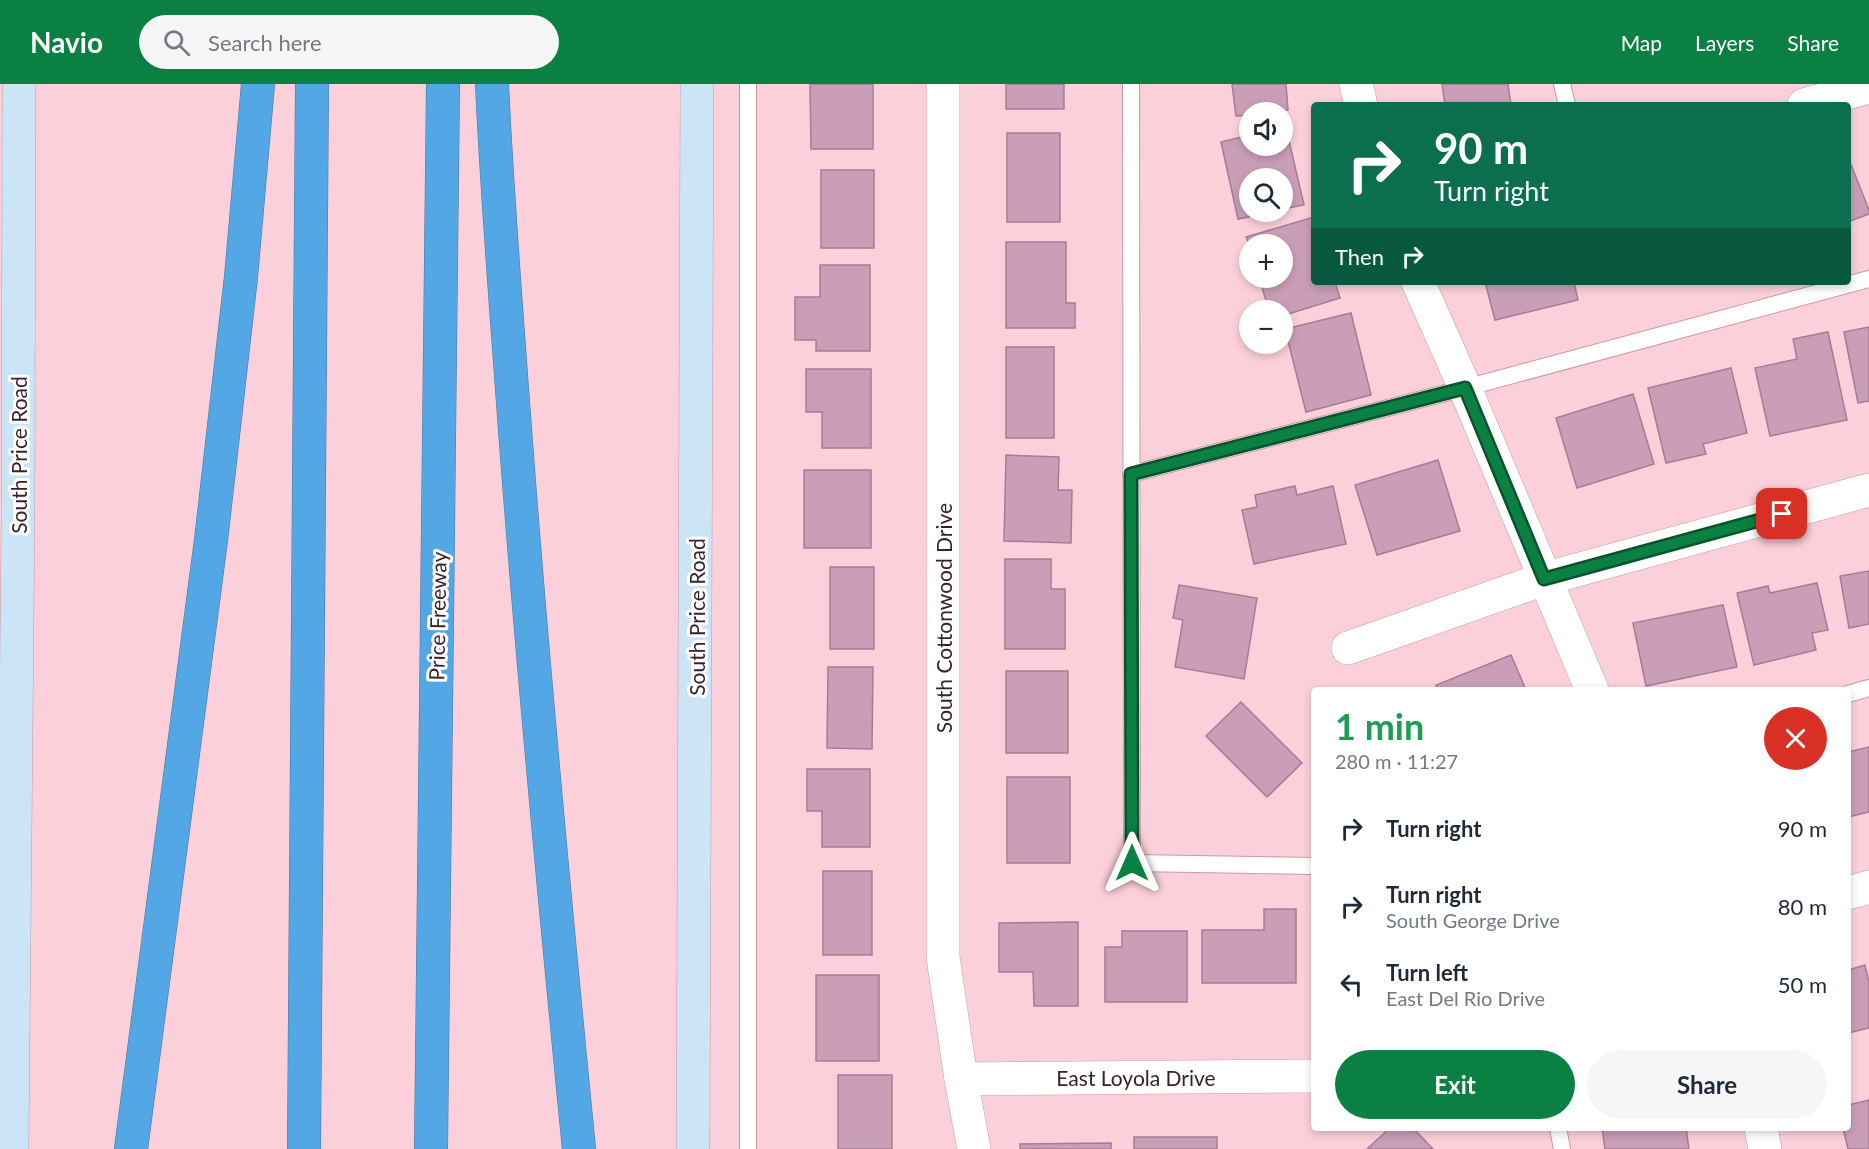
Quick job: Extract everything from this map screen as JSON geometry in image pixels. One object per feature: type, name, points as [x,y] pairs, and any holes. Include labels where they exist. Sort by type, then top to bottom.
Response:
[{"type":"highway","points":[[131,1149],[211,540],[241,277],[258,84]]},
{"type":"highway","points":[[304,1149],[312,84]]},
{"type":"highway","name":"Price Freeway","points":[[431,1149],[442,84]]},
{"type":"highway","points":[[492,84],[520,492],[550,856],[579,1149]]},
{"type":"main road","name":"South Price Road","points":[[12,1149],[7,1051],[8,836],[19,84]]},
{"type":"main road","name":"South Price Road","points":[[693,1149],[697,84]]},
{"type":"street","name":"South Cottonwood Drive","points":[[943,84],[943,957],[960,1079],[974,1149]]},
{"type":"street","points":[[1356,84],[1360,102]]},
{"type":"street","points":[[1785,84],[1791,102]]},
{"type":"street","points":[[1815,102],[1869,87]]},
{"type":"street","points":[[1419,285],[1591,687]]},
{"type":"street","points":[[1348,648],[1544,579],[1869,490]]},
{"type":"street","points":[[1851,892],[1869,887]]},
{"type":"street","name":"East Loyola Drive","points":[[960,1079],[1311,1076]]},
{"type":"street","points":[[1762,1131],[1765,1149]]},
{"type":"lane","points":[[748,84],[748,1149]]},
{"type":"lane","points":[[1131,84],[1132,863],[1311,866]]},
{"type":"lane","points":[[1562,84],[1566,102]]},
{"type":"lane","points":[[1851,284],[1869,279]]},
{"type":"lane","points":[[1131,474],[1465,388],[1847,285]]},
{"type":"lane","points":[[1851,693],[1869,688]]},
{"type":"lane","points":[[1559,1131],[1562,1149]]},
{"type":"building","points":[[810,84],[873,84],[873,149],[811,149]]},
{"type":"building","points":[[1006,84],[1064,84],[1064,109],[1006,109]]},
{"type":"building","points":[[1232,84],[1286,84],[1287,102],[1239,102],[1239,116],[1236,116]]},
{"type":"building","points":[[1442,84],[1508,84],[1511,102],[1445,102]]},
{"type":"building","points":[[1007,133],[1060,133],[1060,222],[1007,222]]},
{"type":"building","points":[[1239,138],[1239,156],[1293,156],[1304,205],[1293,207],[1293,168],[1239,168],[1238,219],[1221,142]]},
{"type":"building","points":[[1851,165],[1869,210],[1869,214],[1851,221]]},
{"type":"building","points":[[821,170],[874,170],[874,248],[821,248]]},
{"type":"building","points":[[1311,218],[1311,285],[1336,285],[1340,298],[1293,313],[1293,300],[1266,300],[1262,288],[1293,288],[1293,234],[1256,234]]},
{"type":"building","points":[[1006,242],[1066,242],[1066,303],[1075,303],[1075,328],[1006,328]]},
{"type":"building","points":[[820,265],[870,265],[870,351],[816,351],[816,340],[795,340],[795,297],[820,297]]},
{"type":"building","points":[[1486,285],[1575,285],[1578,300],[1495,320]]},
{"type":"building","points":[[1351,313],[1371,395],[1306,412],[1291,354],[1293,327]]},
{"type":"building","points":[[1869,327],[1869,401],[1858,403],[1844,332]]},
{"type":"building","points":[[1828,332],[1847,420],[1770,436],[1755,368],[1797,359],[1793,339]]},
{"type":"building","points":[[1006,347],[1054,347],[1054,438],[1006,438]]},
{"type":"building","points":[[1731,368],[1747,433],[1703,444],[1706,454],[1666,463],[1648,388]]},
{"type":"building","points":[[806,369],[871,369],[871,448],[822,448],[822,412],[806,412]]},
{"type":"building","points":[[1633,394],[1654,464],[1577,488],[1556,418]]},
{"type":"building","points":[[1006,455],[1059,457],[1058,490],[1072,490],[1071,543],[1004,541]]},
{"type":"building","points":[[1438,460],[1460,531],[1377,555],[1355,485]]},
{"type":"building","points":[[804,470],[871,470],[871,548],[804,548]]},
{"type":"building","points":[[1295,486],[1297,495],[1333,486],[1346,544],[1254,564],[1242,510],[1257,507],[1255,495]]},
{"type":"building","points":[[1005,559],[1051,559],[1051,589],[1065,589],[1065,649],[1005,649]]},
{"type":"building","points":[[830,567],[874,567],[874,649],[830,649]]},
{"type":"building","points":[[1869,571],[1869,624],[1849,628],[1840,576]]},
{"type":"building","points":[[1817,583],[1828,630],[1812,633],[1816,650],[1754,665],[1737,593],[1768,586],[1770,593]]},
{"type":"building","points":[[1179,585],[1257,598],[1244,679],[1175,667],[1183,620],[1173,618]]},
{"type":"building","points":[[1723,605],[1737,667],[1646,686],[1633,623]]},
{"type":"building","points":[[1511,655],[1525,687],[1437,687],[1436,685]]},
{"type":"building","points":[[828,667],[873,667],[872,749],[827,748]]},
{"type":"building","points":[[1006,671],[1068,671],[1068,753],[1006,753]]},
{"type":"building","points":[[1241,702],[1302,763],[1267,797],[1206,736]]},
{"type":"building","points":[[1869,747],[1869,812],[1851,816],[1851,751]]},
{"type":"building","points":[[807,769],[870,769],[870,847],[822,847],[822,811],[807,811]]},
{"type":"building","points":[[1007,777],[1070,777],[1070,863],[1007,863]]},
{"type":"building","points":[[823,871],[872,871],[872,955],[823,955]]},
{"type":"building","points":[[1264,909],[1296,909],[1296,983],[1202,983],[1202,930],[1264,930]]},
{"type":"building","points":[[1078,922],[1078,1006],[1034,1006],[1033,972],[999,972],[999,923]]},
{"type":"building","points":[[1122,931],[1187,931],[1187,1002],[1105,1002],[1105,947],[1122,947]]},
{"type":"building","points":[[1865,965],[1869,982],[1869,1028],[1851,1032],[1851,969]]},
{"type":"building","points":[[816,975],[879,975],[879,1061],[816,1061]]},
{"type":"building","points":[[838,1075],[892,1075],[892,1149],[838,1149]]},
{"type":"building","points":[[1869,1100],[1869,1149],[1848,1149],[1844,1131],[1851,1131],[1851,1104]]},
{"type":"building","points":[[1387,1131],[1416,1131],[1433,1149],[1367,1149]]},
{"type":"building","points":[[1602,1131],[1686,1131],[1689,1149],[1605,1149]]},
{"type":"building","points":[[1134,1137],[1217,1137],[1217,1149],[1134,1149]]},
{"type":"building","points":[[1111,1143],[1111,1149],[1020,1149],[1020,1144]]},
{"type":"route","points":[[1132,863],[1131,474],[1465,388],[1544,579],[1782,514]]}]
